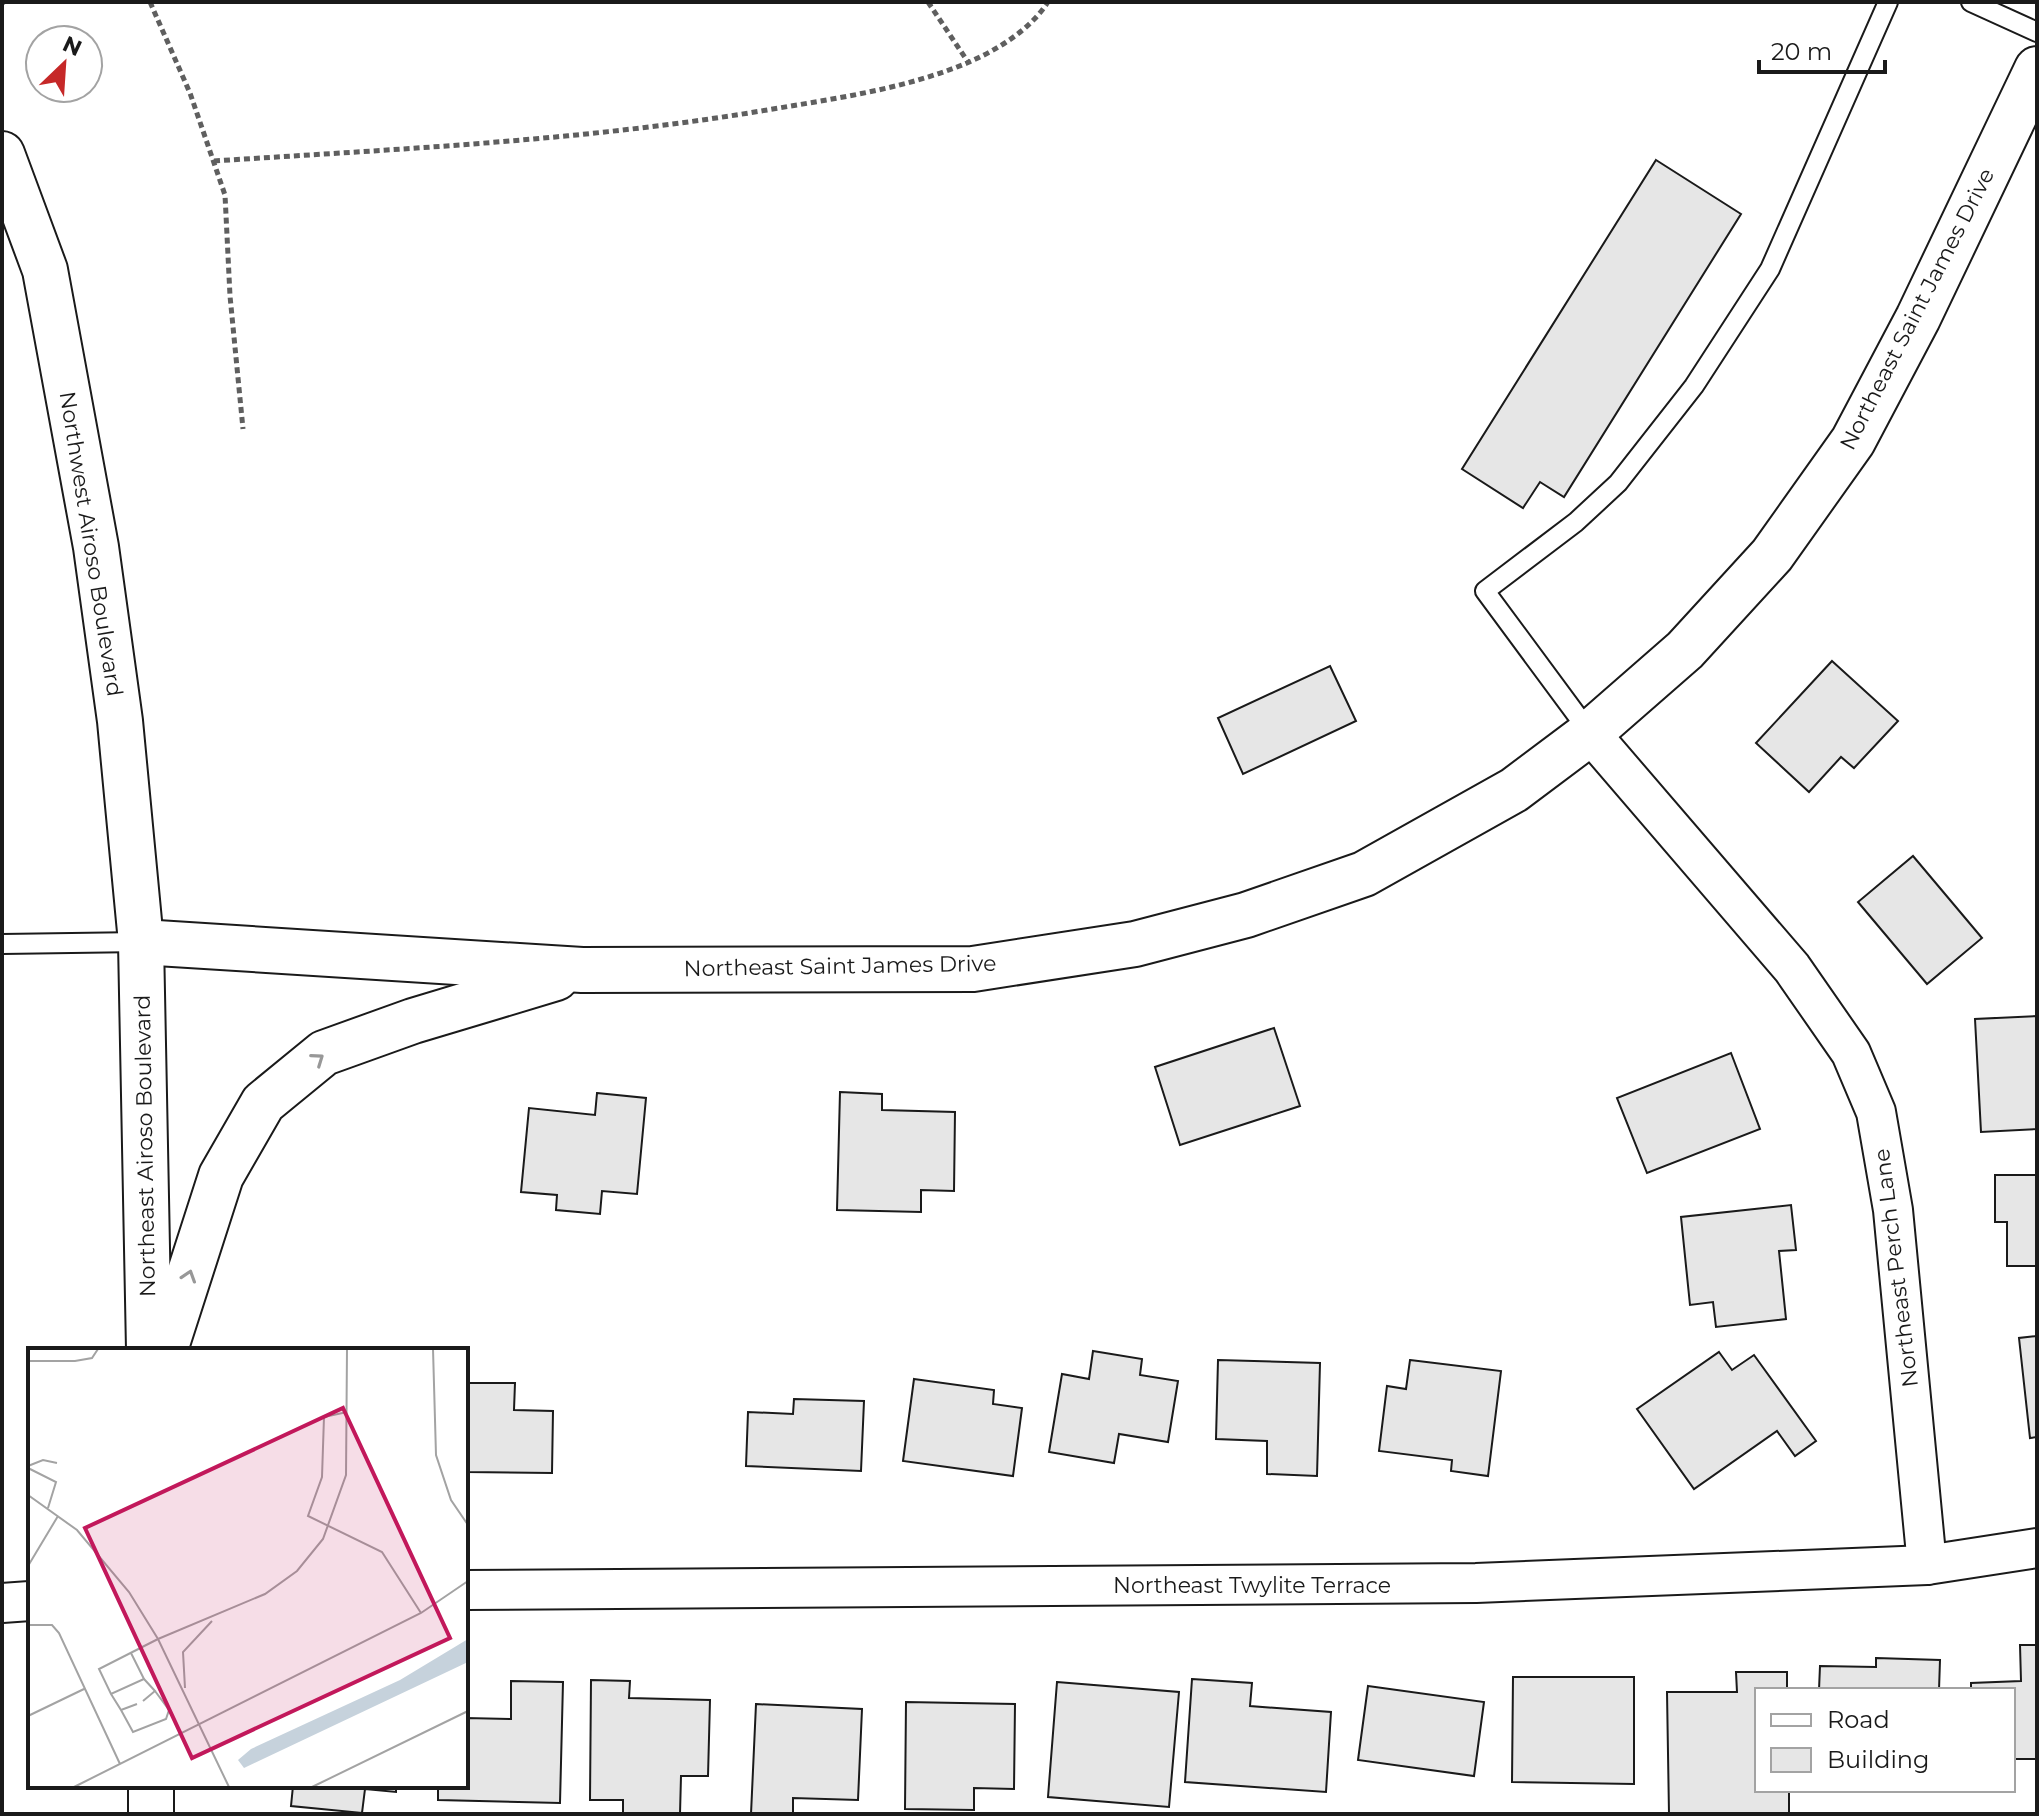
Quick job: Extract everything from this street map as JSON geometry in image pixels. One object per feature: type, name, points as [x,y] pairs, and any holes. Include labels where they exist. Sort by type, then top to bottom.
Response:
[{"type":"main road","name":"Northeast Saint James Drive","points":[[141,942],[582,970],[973,969],[1135,944],[1246,915],[1364,874],[1514,790],[1590,733],[1685,650],[1772,555],[1853,441],[1918,318],[2037,69]]},
{"type":"main road","name":"Northwest Airoso Boulevard","points":[[2,154],[45,270],[96,547],[120,721],[141,942]]},
{"type":"main road","name":"Northeast Airoso Boulevard","points":[[141,942],[149,1348]]},
{"type":"main road","points":[[166,1348],[221,1176],[263,1103],[324,1053],[413,1021],[582,970]]},
{"type":"main road","points":[[151,1788],[151,1814]]},
{"type":"street","name":"Northeast Perch Lane","points":[[1590,733],[1792,968],[1851,1053],[1876,1112],[1893,1210],[1927,1565]]},
{"type":"street","name":"Northeast Twylite Terrace","points":[[468,1590],[1476,1583],[1927,1565],[2037,1548]]},
{"type":"street","points":[[2,1603],[28,1601]]},
{"type":"lane","points":[[1590,733],[1485,591],[1576,522],[1618,483],[1694,386],[1770,269],[1888,2]]},
{"type":"lane","points":[[1971,2],[2037,32]]},
{"type":"lane","points":[[2,944],[141,942]]},
{"type":"path","points":[[150,2],[190,93],[225,195],[230,296],[243,429]]},
{"type":"path","points":[[928,2],[968,62]]},
{"type":"path","points":[[214,161],[542,140],[704,120],[853,96],[915,81],[968,62],[1012,40],[1048,2]]},
{"type":"building","points":[[1656,160],[1741,214],[1564,497],[1540,482],[1523,508],[1462,469]]},
{"type":"building","points":[[1832,661],[1898,721],[1854,768],[1841,757],[1809,792],[1756,743]]},
{"type":"building","points":[[1330,666],[1356,721],[1243,774],[1218,718]]},
{"type":"building","points":[[1913,856],[1982,938],[1927,984],[1858,902]]},
{"type":"building","points":[[2037,1016],[2037,1129],[1981,1132],[1975,1019]]},
{"type":"building","points":[[1274,1028],[1300,1106],[1180,1145],[1155,1067]]},
{"type":"building","points":[[1731,1053],[1760,1129],[1647,1173],[1617,1098]]},
{"type":"building","points":[[840,1092],[882,1094],[882,1110],[955,1112],[954,1191],[921,1190],[921,1212],[837,1210]]},
{"type":"building","points":[[597,1093],[646,1098],[637,1194],[602,1191],[600,1214],[556,1210],[557,1195],[521,1192],[529,1108],[595,1115]]},
{"type":"building","points":[[1995,1175],[2037,1175],[2037,1266],[2007,1266],[2007,1222],[1995,1222]]},
{"type":"building","points":[[1791,1205],[1796,1250],[1779,1251],[1786,1319],[1716,1327],[1713,1302],[1690,1305],[1681,1217]]},
{"type":"building","points":[[2037,1336],[2037,1437],[2030,1438],[2019,1338]]},
{"type":"building","points":[[1093,1351],[1142,1359],[1140,1375],[1178,1381],[1168,1442],[1119,1434],[1114,1463],[1049,1452],[1062,1374],[1089,1379]]},
{"type":"building","points":[[1719,1352],[1732,1370],[1754,1355],[1816,1441],[1795,1456],[1777,1431],[1694,1489],[1637,1409]]},
{"type":"building","points":[[1218,1360],[1320,1363],[1317,1476],[1267,1474],[1267,1441],[1216,1439]]},
{"type":"building","points":[[1410,1360],[1501,1371],[1488,1476],[1451,1471],[1452,1460],[1379,1451],[1387,1386],[1406,1389]]},
{"type":"building","points":[[914,1379],[994,1390],[993,1404],[1022,1408],[1013,1476],[903,1461]]},
{"type":"building","points":[[468,1383],[515,1383],[514,1410],[553,1411],[552,1473],[468,1472]]},
{"type":"building","points":[[794,1399],[864,1401],[861,1471],[746,1466],[748,1412],[793,1414]]},
{"type":"building","points":[[2020,1645],[2037,1645],[2037,1759],[2015,1759],[2015,1688],[1971,1688],[1971,1683],[2021,1681]]},
{"type":"building","points":[[1876,1658],[1940,1660],[1939,1688],[1819,1688],[1820,1666],[1876,1667]]},
{"type":"building","points":[[1736,1672],[1787,1672],[1787,1688],[1755,1688],[1755,1792],[1789,1792],[1789,1814],[1669,1814],[1667,1692],[1737,1692]]},
{"type":"building","points":[[1513,1677],[1634,1677],[1634,1784],[1512,1782]]},
{"type":"building","points":[[1192,1679],[1252,1683],[1250,1706],[1331,1712],[1326,1792],[1185,1782]]},
{"type":"building","points":[[591,1680],[630,1681],[629,1698],[710,1700],[708,1776],[681,1776],[680,1814],[623,1814],[623,1800],[590,1800]]},
{"type":"building","points":[[511,1681],[563,1682],[560,1803],[438,1800],[438,1788],[468,1788],[468,1718],[511,1719]]},
{"type":"building","points":[[1057,1682],[1179,1692],[1169,1807],[1048,1797]]},
{"type":"building","points":[[1368,1686],[1484,1702],[1474,1776],[1358,1760]]},
{"type":"building","points":[[906,1702],[1015,1704],[1014,1789],[974,1788],[974,1810],[905,1809]]},
{"type":"building","points":[[756,1704],[862,1709],[858,1800],[793,1798],[793,1814],[751,1814]]},
{"type":"building","points":[[293,1788],[396,1788],[396,1792],[365,1789],[362,1813],[291,1806]]}]
